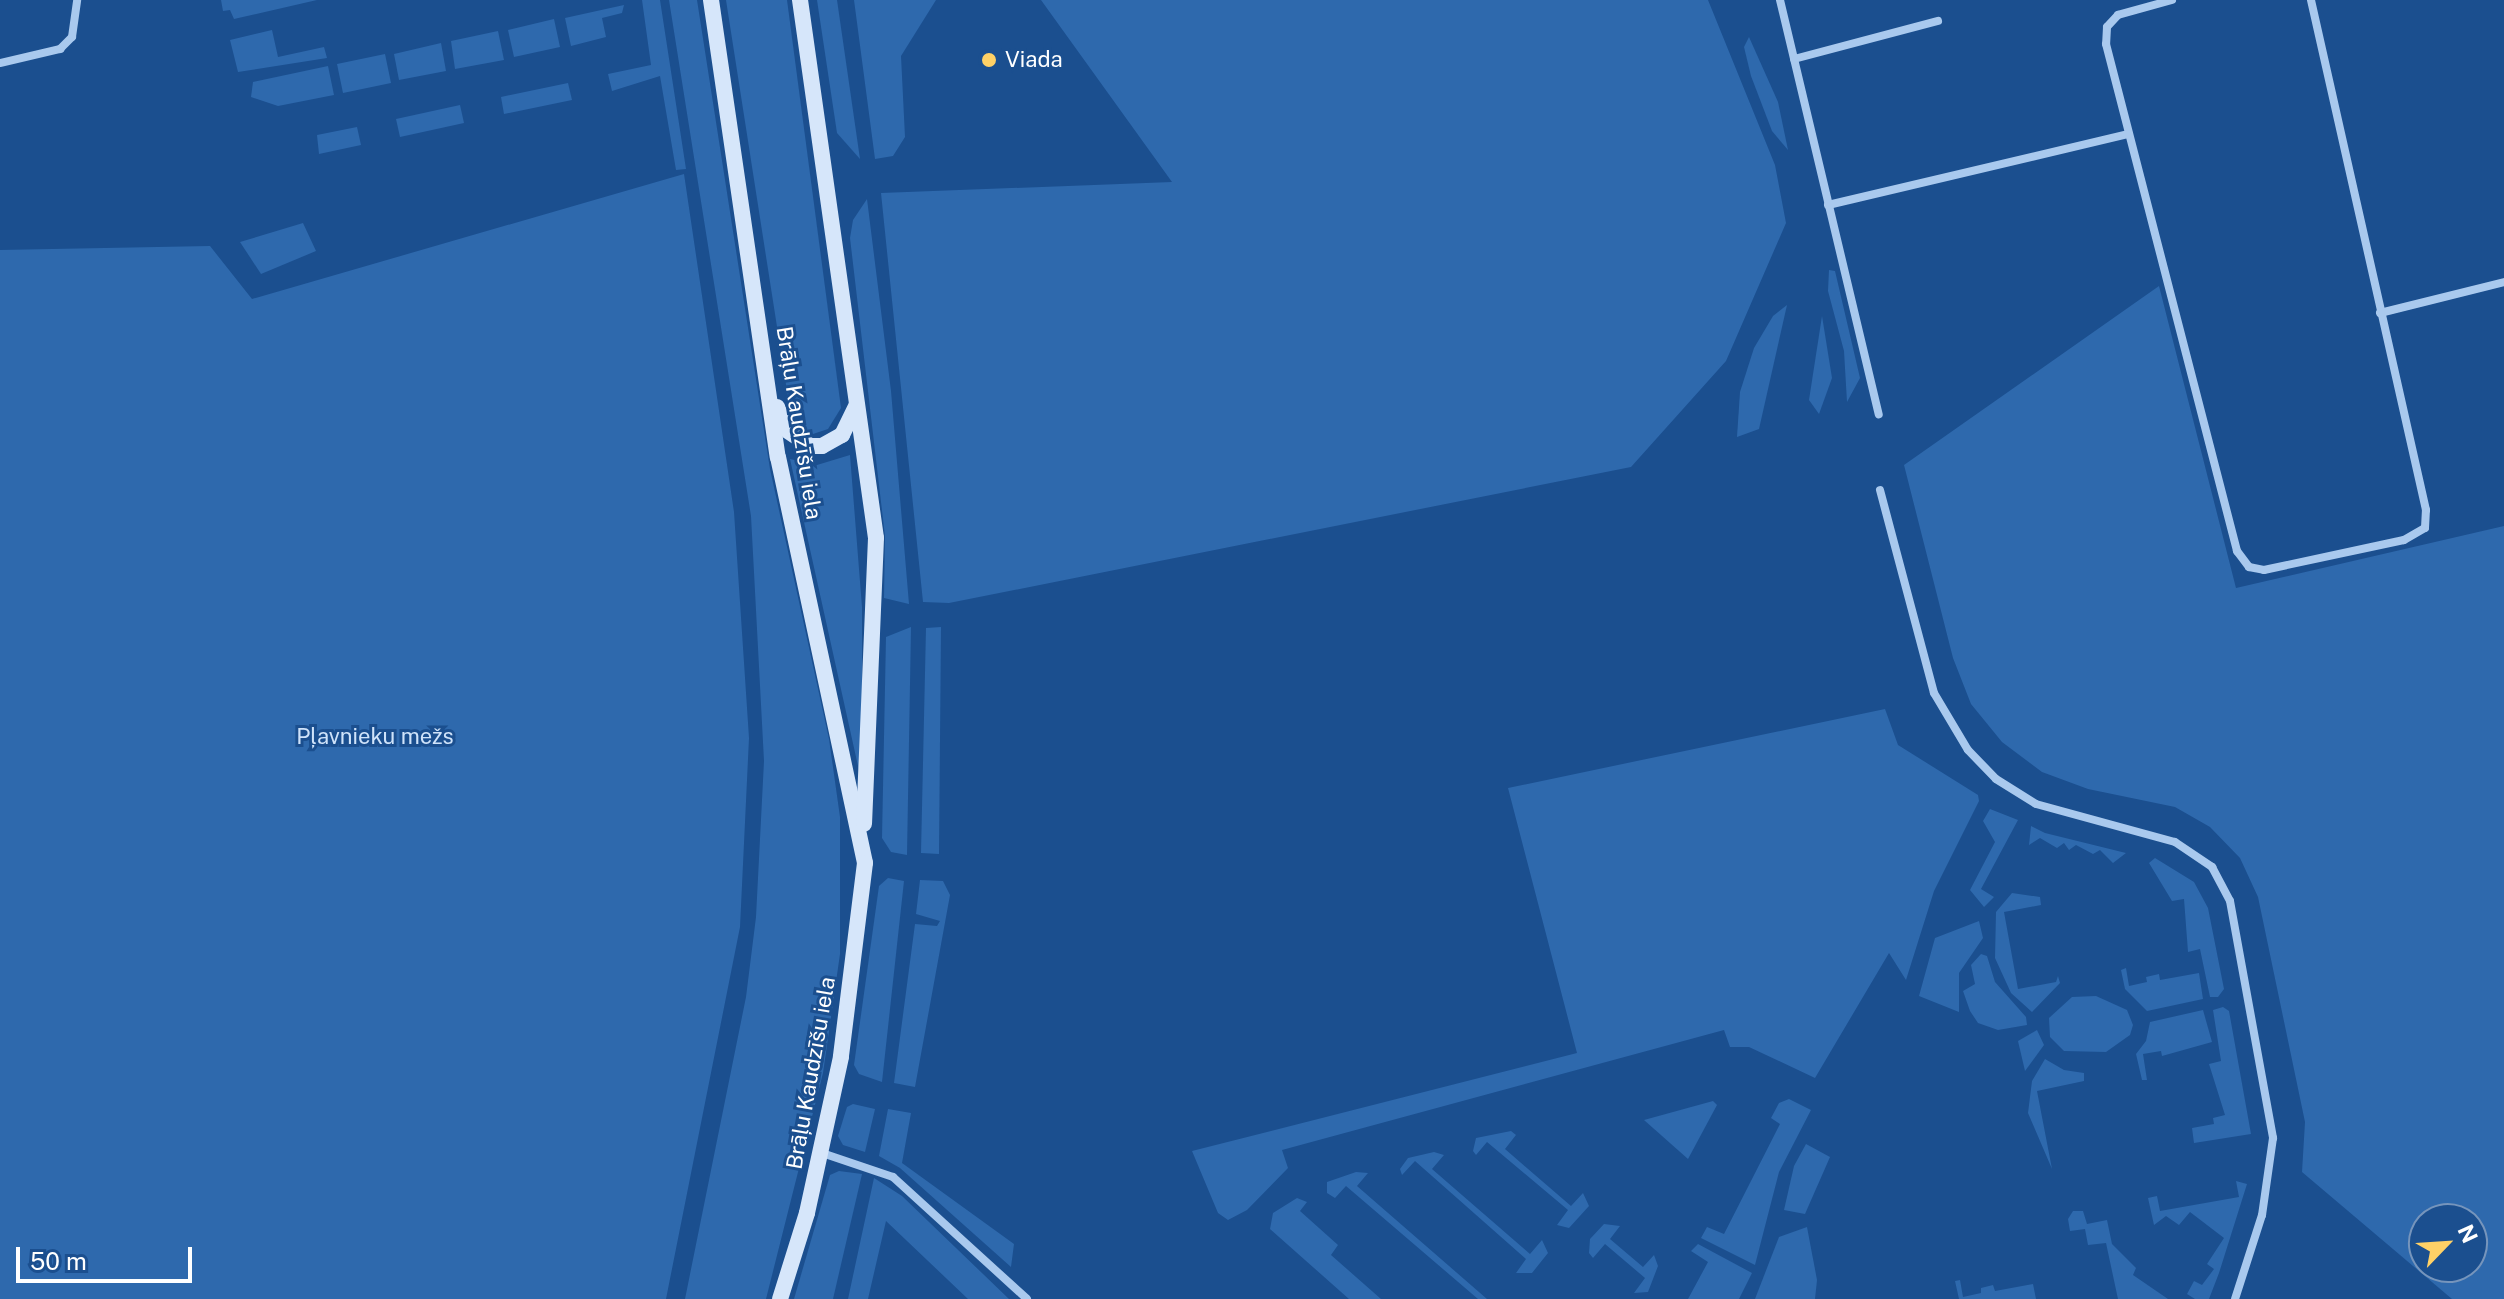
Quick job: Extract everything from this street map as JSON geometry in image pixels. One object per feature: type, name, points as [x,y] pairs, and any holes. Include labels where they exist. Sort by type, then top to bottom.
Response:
[{"type":"street","points":[[0,63],[60,49],[72,37],[77,0]]},
{"type":"street","name":"Brāļu Kaudzīšu iela","points":[[711,0],[772,394],[778,457],[863,850]]},
{"type":"street","name":"Brāļu Kaudzīšu iela","points":[[780,1299],[822,1153],[844,1040],[863,850],[876,538],[800,0]]},
{"type":"street","points":[[1780,0],[1879,414]]},
{"type":"street","points":[[2172,0],[2118,15],[2107,27],[2106,44],[2167,267],[2237,551],[2249,567],[2264,570],[2404,540],[2425,528],[2426,510],[2311,0]]},
{"type":"street","points":[[1794,59],[1938,21]]},
{"type":"street","points":[[1828,205],[2129,134]]},
{"type":"street","points":[[2380,313],[2504,282]]},
{"type":"street","points":[[772,394],[788,431],[810,446],[822,446],[842,435],[857,405]]},
{"type":"street","points":[[1880,490],[1934,693],[1952,731],[1968,750],[1996,779],[2036,804],[2175,842],[2212,867],[2230,901],[2273,1138],[2262,1215],[2235,1299]]},
{"type":"street","points":[[822,1153],[893,1177],[1027,1299]]},
{"type":"green space","points":[[221,0],[317,0],[234,19],[230,10],[223,11]]},
{"type":"green space","points":[[642,0],[660,0],[686,169],[676,170],[660,76],[612,91],[608,74],[651,65]]},
{"type":"green space","points":[[669,0],[697,0],[770,469],[829,739],[840,817],[840,954],[823,1073],[766,1299],[685,1299],[746,997],[756,917],[764,761],[751,516]]},
{"type":"green space","points":[[726,0],[787,0],[841,408],[828,429],[813,434],[797,427],[790,410]]},
{"type":"green space","points":[[817,0],[837,0],[860,159],[837,133]]},
{"type":"green space","points":[[854,0],[936,0],[901,56],[905,137],[893,156],[875,159]]},
{"type":"green space","points":[[1041,0],[1708,0],[1775,165],[1786,223],[1726,361],[1631,467],[949,603],[923,602],[881,193],[1172,182]]},
{"type":"green space","points":[[624,5],[622,13],[602,18],[606,37],[571,46],[565,18]]},
{"type":"green space","points":[[554,19],[560,47],[514,57],[508,30]]},
{"type":"green space","points":[[272,30],[278,57],[324,47],[327,58],[238,72],[230,40]]},
{"type":"green space","points":[[498,31],[504,60],[455,69],[451,41]]},
{"type":"green space","points":[[1749,37],[1778,102],[1788,150],[1772,131],[1751,76],[1744,47]]},
{"type":"green space","points":[[441,43],[446,71],[399,80],[394,54]]},
{"type":"green space","points":[[385,54],[391,83],[343,93],[337,64]]},
{"type":"green space","points":[[328,66],[334,95],[278,106],[251,97],[253,82]]},
{"type":"green space","points":[[568,83],[572,100],[504,114],[501,97]]},
{"type":"green space","points":[[460,105],[464,123],[400,137],[396,119]]},
{"type":"green space","points":[[357,127],[361,145],[319,154],[317,135]]},
{"type":"green space","name":"Pļavnieku mežs","points":[[684,174],[734,512],[749,738],[740,927],[666,1299],[0,1299],[0,250],[210,246],[252,299]]},
{"type":"green space","points":[[867,199],[891,391],[909,604],[884,598],[885,536],[850,238],[853,220]]},
{"type":"green space","points":[[303,223],[316,251],[261,274],[240,242]]},
{"type":"green space","points":[[1829,270],[1835,271],[1860,378],[1847,402],[1844,351],[1828,291]]},
{"type":"green space","points":[[2159,286],[2236,588],[2504,526],[2504,1299],[2452,1299],[2433,1283],[2488,1283],[2488,1203],[2408,1203],[2408,1262],[2302,1172],[2305,1122],[2258,897],[2240,858],[2210,827],[2175,807],[2088,789],[2042,772],[2002,742],[1971,704],[1953,658],[1904,465]]},
{"type":"green space","points":[[1787,305],[1759,429],[1737,437],[1740,392],[1754,348],[1773,316]]},
{"type":"green space","points":[[1822,316],[1832,378],[1819,414],[1809,400]]},
{"type":"green space","points":[[850,455],[862,607],[862,784],[790,459],[817,465]]},
{"type":"green space","points":[[911,627],[907,855],[891,852],[882,838],[886,637]]},
{"type":"green space","points":[[941,627],[939,854],[921,853],[926,628]]},
{"type":"green space","points":[[1885,709],[1898,745],[1978,795],[1979,801],[1934,891],[1906,980],[1889,953],[1815,1078],[1749,1047],[1730,1047],[1724,1030],[1282,1150],[1288,1168],[1247,1210],[1228,1220],[1218,1213],[1192,1151],[1577,1053],[1508,788]]},
{"type":"green space","points":[[1990,809],[2018,820],[1981,889],[1994,897],[1984,907],[1970,890],[1995,842],[1983,821]]},
{"type":"green space","points":[[2031,826],[2045,833],[2126,853],[2113,863],[2100,850],[2093,854],[2076,845],[2069,850],[2064,843],[2057,848],[2040,838],[2029,845]]},
{"type":"green space","points":[[2155,858],[2194,882],[2208,908],[2224,989],[2218,997],[2210,997],[2200,949],[2188,952],[2184,899],[2172,901],[2149,863]]},
{"type":"green space","points":[[888,878],[904,881],[882,1082],[859,1074],[854,1065],[879,886]]},
{"type":"green space","points":[[920,880],[943,881],[950,895],[915,1087],[894,1083],[915,924],[937,926],[940,921],[916,914]]},
{"type":"green space","points":[[2012,893],[2040,897],[2041,905],[2004,912],[2018,989],[2056,982],[2058,976],[2060,983],[2032,1012],[2011,993],[1995,958],[1996,912]]},
{"type":"green space","points":[[1979,921],[1983,938],[1959,973],[1959,1012],[1919,996],[1935,938]]},
{"type":"green space","points":[[1981,954],[1987,956],[1995,982],[2026,1017],[2027,1025],[1998,1030],[1978,1023],[1970,1011],[1963,991],[1975,984],[1971,965]]},
{"type":"green space","points":[[2126,968],[2129,986],[2147,982],[2146,977],[2159,974],[2160,980],[2199,973],[2203,999],[2147,1011],[2125,989],[2121,970]]},
{"type":"green space","points":[[2096,996],[2127,1010],[2133,1025],[2130,1035],[2106,1052],[2064,1051],[2050,1037],[2049,1018],[2072,997]]},
{"type":"green space","points":[[2223,1007],[2229,1011],[2251,1134],[2194,1143],[2192,1128],[2214,1124],[2213,1118],[2225,1115],[2209,1064],[2221,1061],[2213,1010]]},
{"type":"green space","points":[[2203,1010],[2212,1042],[2162,1056],[2161,1051],[2143,1054],[2147,1080],[2142,1080],[2136,1054],[2146,1041],[2150,1022]]},
{"type":"green space","points":[[2037,1030],[2044,1045],[2025,1071],[2018,1041]]},
{"type":"green space","points":[[2045,1059],[2064,1070],[2084,1073],[2084,1081],[2037,1091],[2052,1169],[2028,1113],[2032,1081]]},
{"type":"green space","points":[[1789,1099],[1811,1110],[1779,1172],[1755,1265],[1701,1238],[1707,1227],[1724,1234],[1780,1124],[1771,1118],[1779,1103]]},
{"type":"green space","points":[[1713,1101],[1717,1105],[1688,1159],[1644,1120]]},
{"type":"green space","points":[[853,1104],[875,1109],[865,1152],[843,1145],[838,1136],[847,1107]]},
{"type":"green space","points":[[888,1109],[911,1113],[902,1163],[1014,1244],[1011,1267],[900,1168],[879,1156]]},
{"type":"green space","points":[[1511,1131],[1516,1135],[1505,1149],[1571,1206],[1583,1193],[1589,1206],[1569,1228],[1557,1225],[1568,1210],[1487,1142],[1476,1155],[1473,1151],[1476,1138]]},
{"type":"green space","points":[[1806,1144],[1830,1157],[1805,1214],[1784,1210],[1794,1166]]},
{"type":"green space","points":[[1434,1152],[1444,1155],[1432,1169],[1530,1254],[1542,1240],[1548,1253],[1532,1273],[1516,1273],[1526,1259],[1415,1161],[1402,1175],[1400,1169],[1408,1158]]},
{"type":"green space","points":[[839,1171],[862,1174],[833,1299],[794,1299],[830,1175]]},
{"type":"green space","points":[[1356,1172],[1368,1173],[1357,1186],[1487,1299],[1478,1299],[1346,1186],[1335,1198],[1327,1193],[1327,1182]]},
{"type":"green space","points":[[874,1178],[902,1196],[1009,1299],[968,1299],[886,1221],[868,1299],[848,1299]]},
{"type":"green space","points":[[2236,1181],[2247,1184],[2219,1273],[2209,1299],[2195,1299],[2187,1294],[2194,1281],[2202,1285],[2214,1269],[2207,1264],[2224,1238],[2190,1212],[2179,1225],[2166,1216],[2154,1225],[2148,1198],[2157,1196],[2160,1211],[2239,1197]]},
{"type":"green space","points":[[1297,1198],[1307,1202],[1300,1211],[1338,1245],[1331,1255],[1381,1299],[1349,1299],[1270,1229],[1273,1213]]},
{"type":"green space","points":[[2073,1211],[2083,1211],[2087,1224],[2107,1220],[2112,1244],[2136,1268],[2133,1275],[2168,1299],[2118,1299],[2106,1243],[2088,1245],[2085,1229],[2070,1231],[2068,1219]]},
{"type":"green space","points":[[1604,1224],[1620,1226],[1610,1239],[1643,1267],[1654,1255],[1658,1266],[1648,1292],[1634,1293],[1645,1278],[1605,1244],[1593,1258],[1589,1253],[1590,1239]]},
{"type":"green space","points":[[1807,1227],[1817,1280],[1815,1299],[1755,1299],[1779,1237]]},
{"type":"green space","points":[[1698,1244],[1752,1273],[1739,1299],[1688,1299],[1708,1262],[1691,1251]]},
{"type":"green space","points":[[1960,1280],[1963,1297],[1981,1293],[1981,1288],[1993,1285],[1995,1291],[2033,1284],[2036,1299],[1959,1299],[1955,1281]]},
{"type":"place","name":"Viada","points":[[989,60]]}]
